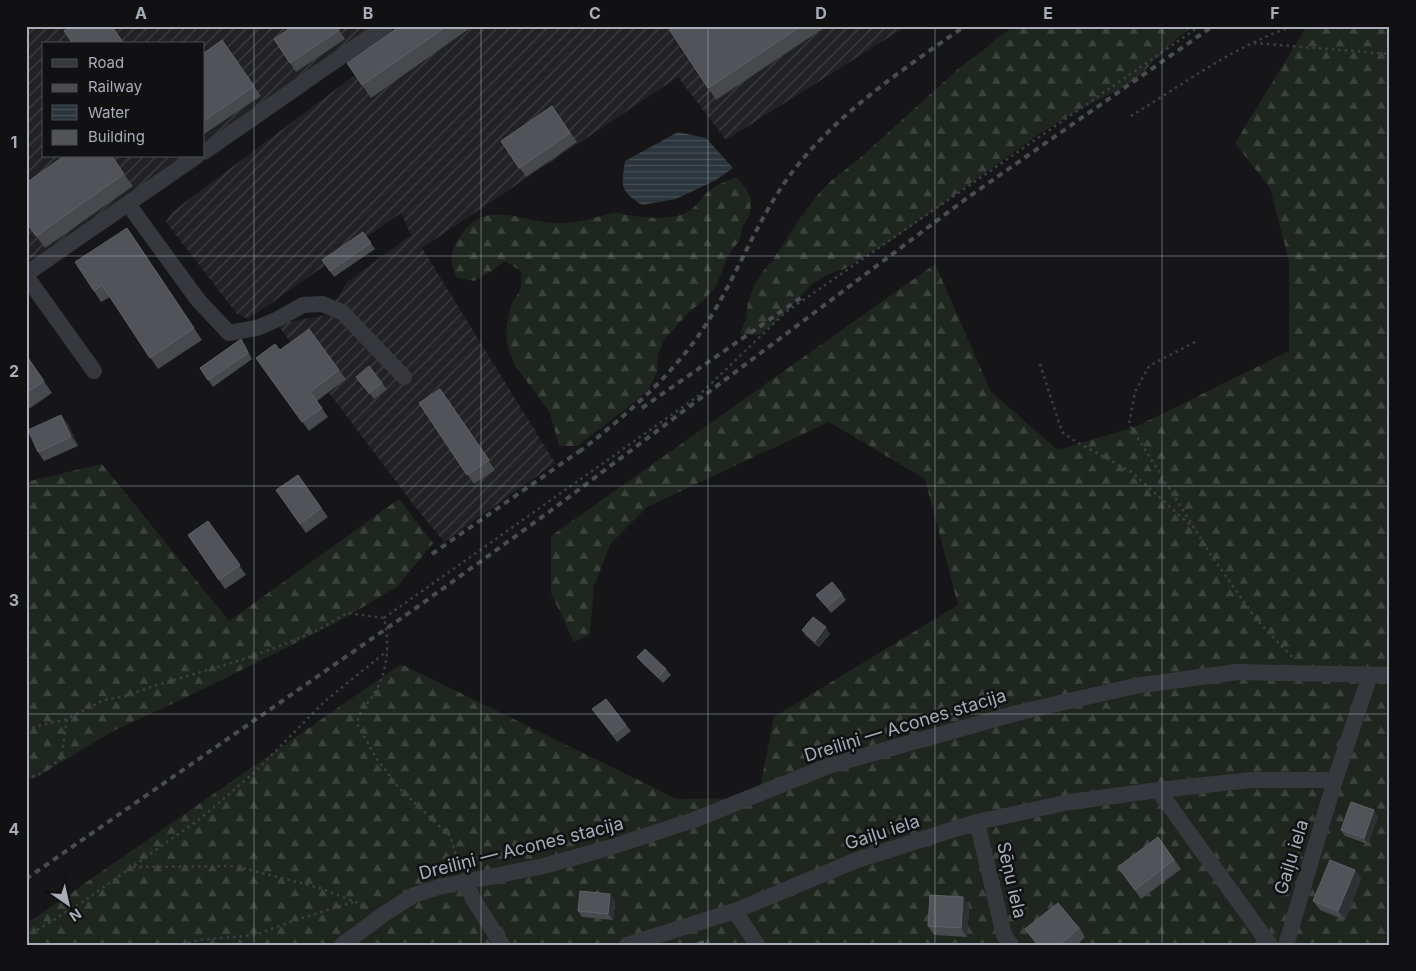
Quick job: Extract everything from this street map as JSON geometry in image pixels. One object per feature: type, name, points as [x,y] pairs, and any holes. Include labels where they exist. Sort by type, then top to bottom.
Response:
[{"type":"street","points":[[205,151],[385,26]]},
{"type":"street","points":[[94,371],[26,275],[194,158]]},
{"type":"street","points":[[128,204],[198,300],[229,333],[257,328],[303,305],[322,304],[342,312],[404,377]]},
{"type":"street","name":"Dreiliņi — Acones stacija","points":[[342,945],[384,914],[414,895],[439,886],[544,866],[608,848],[694,820],[828,766],[1016,713],[1135,686],[1237,672],[1390,674]]},
{"type":"street","name":"Gaiļu iela","points":[[1286,945],[1335,780],[1370,675]]},
{"type":"street","name":"Gaiļu iela","points":[[627,945],[735,911],[856,860],[978,822],[1070,802],[1158,790],[1252,780],[1335,780]]},
{"type":"street","points":[[1158,790],[1270,945]]},
{"type":"street","name":"Sēņu iela","points":[[978,822],[1004,935],[1011,945]]},
{"type":"street","points":[[464,881],[502,945]]},
{"type":"street","points":[[735,911],[758,945]]},
{"type":"path","points":[[26,729],[67,719],[104,700],[125,696],[241,660],[318,630],[347,614],[384,618],[698,396],[786,312],[1200,26]]},
{"type":"path","points":[[1131,116],[1208,67],[1272,33],[1294,26]]},
{"type":"path","points":[[1254,43],[1390,54]]},
{"type":"path","points":[[1195,342],[1148,366],[1135,392],[1129,424],[1194,529],[1256,619],[1294,659],[1301,672]]},
{"type":"path","points":[[1040,364],[1062,432],[1133,473],[1194,529]]},
{"type":"path","points":[[384,618],[388,650],[380,682],[358,718],[357,724],[377,759],[398,787],[450,836],[464,881]]},
{"type":"path","points":[[26,937],[84,901],[201,818],[256,771],[325,701],[388,650]]},
{"type":"path","points":[[26,778],[38,775],[61,759],[67,719]]},
{"type":"path","points":[[132,867],[235,866],[320,888],[384,914]]},
{"type":"path","points":[[182,945],[198,940],[255,935],[294,920],[355,902]]},
{"type":"shaded area","points":[[26,26],[374,26],[205,142],[205,42],[42,42],[42,158],[181,158],[29,262],[26,257]]},
{"type":"shaded area","points":[[425,26],[907,26],[726,140],[678,77],[422,248],[555,463],[444,542],[413,504],[277,324],[327,315],[347,282],[411,235],[401,213],[248,319],[237,314],[166,222],[172,212],[355,75]]},
{"type":"green space","points":[[1015,26],[1193,26],[1175,40],[1137,78],[1042,132],[892,240],[844,269],[826,275],[811,285],[774,324],[758,335],[740,334],[746,319],[748,302],[754,286],[820,192],[958,69]]},
{"type":"green space","points":[[1307,26],[1390,26],[1390,945],[26,945],[26,924],[401,664],[677,799],[758,798],[774,717],[958,605],[925,479],[829,422],[647,507],[611,543],[594,586],[590,634],[574,642],[551,593],[551,536],[935,264],[991,392],[1058,450],[1137,426],[1289,351],[1289,261],[1270,188],[1235,143]]},
{"type":"green space","points":[[736,177],[745,187],[751,199],[750,214],[743,226],[739,241],[729,254],[716,286],[665,338],[658,355],[657,372],[649,389],[577,446],[559,446],[550,413],[517,368],[509,352],[506,335],[508,318],[512,303],[521,289],[521,271],[505,261],[474,281],[456,277],[451,258],[459,238],[469,226],[480,218],[491,215],[516,216],[543,222],[562,223],[614,213],[652,218],[677,216],[691,209],[712,189]]},
{"type":"green space","points":[[102,464],[229,621],[399,499],[433,543],[397,587],[334,624],[185,698],[115,730],[37,777],[26,780],[26,482]]},
{"type":"water","points":[[678,132],[706,138],[733,168],[716,180],[676,199],[642,205],[626,192],[624,187],[625,161]]},
{"type":"building","points":[[71,26],[112,26],[123,42],[72,42],[64,31]]},
{"type":"building","points":[[293,26],[336,26],[339,30],[290,63],[274,39]]},
{"type":"building","points":[[400,26],[447,26],[362,85],[347,63]]},
{"type":"building","points":[[667,26],[801,26],[708,88]]},
{"type":"building","points":[[222,40],[254,86],[205,120],[205,52]]},
{"type":"building","points":[[552,106],[570,133],[519,168],[501,141]]},
{"type":"building","points":[[61,158],[113,158],[124,174],[36,236],[26,222],[26,183]]},
{"type":"building","points":[[127,228],[194,328],[150,358],[102,285],[94,291],[75,262]]},
{"type":"building","points":[[363,232],[371,243],[330,271],[322,260]]},
{"type":"building","points":[[309,329],[339,370],[310,392],[322,408],[302,422],[256,358],[275,344],[280,350]]},
{"type":"building","points":[[241,339],[248,353],[208,380],[200,368]]},
{"type":"building","points":[[26,355],[44,381],[26,393]]},
{"type":"building","points":[[369,366],[382,383],[369,393],[356,377]]},
{"type":"building","points":[[440,389],[489,460],[467,475],[419,403]]},
{"type":"building","points":[[61,415],[71,437],[38,452],[28,430]]},
{"type":"building","points":[[298,475],[321,508],[300,524],[276,490]]},
{"type":"building","points":[[208,521],[240,565],[219,580],[188,535]]},
{"type":"building","points":[[832,582],[842,594],[827,607],[816,595]]},
{"type":"building","points":[[813,617],[826,627],[815,641],[802,630]]},
{"type":"building","points":[[645,649],[666,669],[658,677],[637,657]]},
{"type":"building","points":[[606,699],[626,725],[613,735],[592,709]]},
{"type":"building","points":[[1351,802],[1374,810],[1364,838],[1341,830]]},
{"type":"building","points":[[1158,837],[1174,860],[1135,890],[1118,867]]},
{"type":"building","points":[[1330,860],[1355,870],[1338,911],[1313,901]]},
{"type":"building","points":[[580,891],[610,894],[608,914],[578,911]]},
{"type":"building","points":[[930,895],[963,897],[961,928],[928,926]]},
{"type":"building","points":[[1058,903],[1079,928],[1059,945],[1038,945],[1025,929]]},
{"type":"building","points":[[703,941],[704,945],[692,945]]},
{"type":"railway","points":[[579,452],[651,391],[697,338],[721,299],[772,202],[797,166],[815,145],[876,90],[965,26]]},
{"type":"railway","points":[[26,879],[416,608],[549,512],[967,198],[1213,26]]},
{"type":"railway","points":[[642,408],[802,297]]},
{"type":"railway","points":[[432,554],[584,448]]}]
